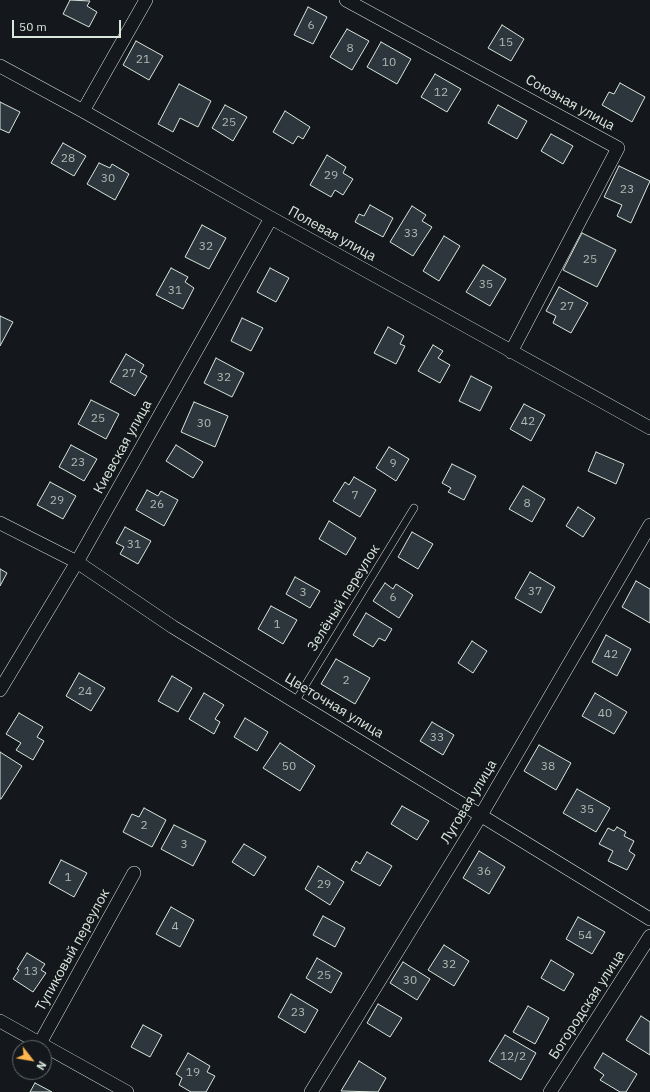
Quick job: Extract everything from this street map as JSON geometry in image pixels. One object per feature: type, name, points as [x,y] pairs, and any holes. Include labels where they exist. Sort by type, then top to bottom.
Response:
[{"type":"street","points":[[83,111],[146,0]]},
{"type":"street","name":"Союзная улица","points":[[346,0],[618,148],[511,352]]},
{"type":"street","name":"Полевая улица","points":[[0,66],[83,111],[511,352],[650,428]]},
{"type":"street","name":"Киевская улица","points":[[0,690],[77,562],[271,218]]},
{"type":"street","name":"Цветочная улица","points":[[0,523],[77,562],[173,627],[650,919]]},
{"type":"street","name":"Луговая улица","points":[[311,1092],[481,815],[650,525]]},
{"type":"street","name":"Тупиковый переулок","points":[[42,1040],[134,873]]},
{"type":"street","name":"Богородская улица","points":[[550,1092],[650,936]]},
{"type":"street","points":[[0,1021],[35,1040]]},
{"type":"street","points":[[52,1050],[127,1092]]},
{"type":"lane","name":"Зелёный переулок","points":[[296,702],[414,508]]},
{"type":"building","points":[[70,0],[90,1],[87,6],[97,12],[89,27],[63,14]]},
{"type":"building","points":[[308,7],[327,17],[313,44],[294,35]]},
{"type":"building","points":[[502,25],[524,39],[511,61],[488,48]]},
{"type":"building","points":[[347,29],[369,41],[352,70],[330,57]]},
{"type":"building","points":[[136,41],[163,56],[149,80],[123,65]]},
{"type":"building","points":[[381,42],[411,59],[397,84],[367,67]]},
{"type":"building","points":[[435,74],[461,89],[447,112],[421,97]]},
{"type":"building","points":[[620,83],[645,97],[632,122],[602,105],[609,92],[614,94]]},
{"type":"building","points":[[179,84],[211,101],[198,127],[180,118],[173,132],[158,124]]},
{"type":"building","points":[[0,102],[20,112],[9,133],[0,129]]},
{"type":"building","points":[[225,105],[247,117],[233,141],[212,128]]},
{"type":"building","points":[[498,105],[527,121],[517,139],[488,123]]},
{"type":"building","points":[[285,111],[310,127],[303,139],[298,136],[293,144],[273,132]]},
{"type":"building","points":[[551,134],[573,146],[563,164],[541,151]]},
{"type":"building","points":[[63,143],[86,156],[74,176],[51,163]]},
{"type":"building","points":[[327,155],[346,167],[343,173],[353,179],[343,195],[335,190],[331,197],[310,185]]},
{"type":"building","points":[[99,163],[110,168],[112,164],[129,174],[115,200],[87,184]]},
{"type":"building","points":[[619,166],[650,181],[631,223],[617,216],[622,205],[604,197]]},
{"type":"building","points":[[370,205],[393,218],[383,237],[355,222],[359,214],[364,216]]},
{"type":"building","points":[[412,206],[426,215],[422,221],[432,227],[413,256],[390,242]]},
{"type":"building","points":[[202,225],[226,238],[209,269],[185,257]]},
{"type":"building","points":[[582,233],[616,250],[597,287],[563,270]]},
{"type":"building","points":[[444,236],[460,246],[439,281],[423,271]]},
{"type":"building","points":[[483,265],[506,279],[490,306],[466,292]]},
{"type":"building","points":[[171,268],[188,277],[185,282],[194,288],[183,309],[156,295]]},
{"type":"building","points":[[270,268],[289,278],[276,302],[257,292]]},
{"type":"building","points":[[559,287],[588,303],[571,333],[553,323],[556,316],[546,311]]},
{"type":"building","points":[[0,316],[13,322],[0,346]]},
{"type":"building","points":[[242,318],[263,328],[251,351],[231,341]]},
{"type":"building","points":[[388,327],[404,336],[400,344],[405,346],[396,364],[374,353]]},
{"type":"building","points":[[433,345],[443,351],[438,358],[450,365],[440,383],[418,371]]},
{"type":"building","points":[[126,354],[144,365],[140,372],[147,376],[135,396],[110,382]]},
{"type":"building","points":[[216,358],[244,373],[232,397],[204,383]]},
{"type":"building","points":[[471,376],[492,387],[480,411],[459,401]]},
{"type":"building","points":[[91,400],[119,414],[106,439],[78,424]]},
{"type":"building","points":[[194,402],[228,416],[215,447],[181,432]]},
{"type":"building","points":[[524,404],[545,415],[531,441],[510,429]]},
{"type":"building","points":[[71,445],[97,459],[84,481],[59,467]]},
{"type":"building","points":[[176,445],[203,462],[193,478],[166,461]]},
{"type":"building","points":[[389,447],[409,459],[396,481],[376,468]]},
{"type":"building","points":[[596,452],[624,464],[616,484],[588,471]]},
{"type":"building","points":[[452,464],[476,476],[464,500],[448,492],[451,488],[442,483]]},
{"type":"building","points":[[354,477],[376,490],[360,517],[333,501],[345,482],[349,485]]},
{"type":"building","points":[[50,482],[76,496],[63,519],[37,505]]},
{"type":"building","points":[[523,486],[545,499],[532,522],[509,509]]},
{"type":"building","points":[[147,490],[158,496],[161,491],[178,500],[164,526],[136,510]]},
{"type":"building","points":[[578,507],[595,518],[583,537],[566,526]]},
{"type":"building","points":[[329,521],[356,538],[346,555],[319,539]]},
{"type":"building","points":[[125,527],[151,541],[138,564],[120,554],[124,547],[116,543]]},
{"type":"building","points":[[412,532],[433,544],[418,569],[398,557]]},
{"type":"building","points":[[0,569],[7,573],[0,586]]},
{"type":"building","points":[[530,572],[555,587],[541,613],[515,598]]},
{"type":"building","points":[[295,577],[320,591],[310,608],[286,594]]},
{"type":"building","points":[[636,581],[650,589],[650,623],[622,607]]},
{"type":"building","points":[[385,583],[393,589],[396,584],[413,595],[399,618],[373,601]]},
{"type":"building","points":[[271,606],[297,620],[283,644],[258,629]]},
{"type":"building","points":[[366,613],[392,629],[385,641],[379,638],[373,647],[353,635]]},
{"type":"building","points":[[606,635],[631,649],[617,676],[592,662]]},
{"type":"building","points":[[472,641],[487,651],[473,673],[458,663]]},
{"type":"building","points":[[336,659],[370,678],[355,704],[321,684]]},
{"type":"building","points":[[79,673],[105,688],[91,711],[66,696]]},
{"type":"building","points":[[172,676],[192,688],[178,712],[158,701]]},
{"type":"building","points":[[204,693],[224,705],[215,719],[220,722],[214,734],[189,719]]},
{"type":"building","points":[[595,693],[627,712],[614,734],[582,716]]},
{"type":"building","points":[[19,713],[43,727],[37,737],[44,741],[33,760],[16,750],[21,743],[6,734]]},
{"type":"building","points":[[245,718],[268,732],[257,751],[234,737]]},
{"type":"building","points":[[432,722],[454,735],[443,755],[420,741]]},
{"type":"building","points":[[280,743],[315,766],[300,791],[263,768]]},
{"type":"building","points":[[539,745],[571,763],[556,790],[524,771]]},
{"type":"building","points":[[0,752],[22,766],[1,799],[0,799]]},
{"type":"building","points":[[577,789],[610,808],[596,832],[563,813]]},
{"type":"building","points":[[402,806],[429,821],[417,840],[391,824]]},
{"type":"building","points":[[144,808],[166,820],[152,847],[123,832],[132,814],[139,817]]},
{"type":"building","points":[[174,825],[206,841],[193,866],[161,849]]},
{"type":"building","points":[[617,827],[626,832],[624,836],[634,841],[629,851],[635,855],[627,870],[608,861],[613,851],[599,844],[608,828],[614,831]]},
{"type":"building","points":[[244,844],[266,857],[254,876],[232,862]]},
{"type":"building","points":[[479,851],[505,867],[489,894],[463,878]]},
{"type":"building","points":[[367,852],[392,866],[380,886],[351,870],[356,861],[360,864]]},
{"type":"building","points":[[61,860],[87,873],[74,897],[49,883]]},
{"type":"building","points":[[318,866],[344,882],[330,905],[305,889]]},
{"type":"building","points":[[171,907],[194,920],[180,947],[156,934]]},
{"type":"building","points":[[323,916],[345,928],[335,947],[313,935]]},
{"type":"building","points":[[578,917],[605,932],[592,954],[566,939]]},
{"type":"building","points":[[444,945],[469,961],[454,986],[428,970]]},
{"type":"building","points":[[27,953],[45,964],[41,970],[46,973],[33,992],[13,979],[19,970],[17,969]]},
{"type":"building","points":[[317,958],[342,973],[331,993],[306,978]]},
{"type":"building","points":[[551,960],[574,974],[564,991],[541,978]]},
{"type":"building","points":[[403,962],[430,979],[417,1000],[390,983]]},
{"type":"building","points":[[291,994],[318,1010],[305,1033],[278,1017]]},
{"type":"building","points":[[378,1004],[402,1018],[390,1037],[367,1023]]},
{"type":"building","points":[[528,1006],[549,1018],[535,1044],[513,1032]]},
{"type":"building","points":[[641,1016],[650,1022],[650,1055],[626,1040]]},
{"type":"building","points":[[143,1025],[162,1035],[150,1057],[131,1047]]},
{"type":"building","points":[[505,1035],[536,1053],[521,1080],[489,1061]]},
{"type":"building","points":[[188,1053],[210,1066],[207,1072],[215,1076],[206,1092],[191,1092],[179,1085],[182,1078],[176,1074]]},
{"type":"building","points":[[603,1053],[637,1074],[626,1092],[620,1092],[600,1080],[604,1075],[594,1068]]},
{"type":"building","points":[[359,1061],[386,1078],[378,1092],[341,1091]]},
{"type":"building","points":[[35,1083],[52,1092],[30,1092]]}]
